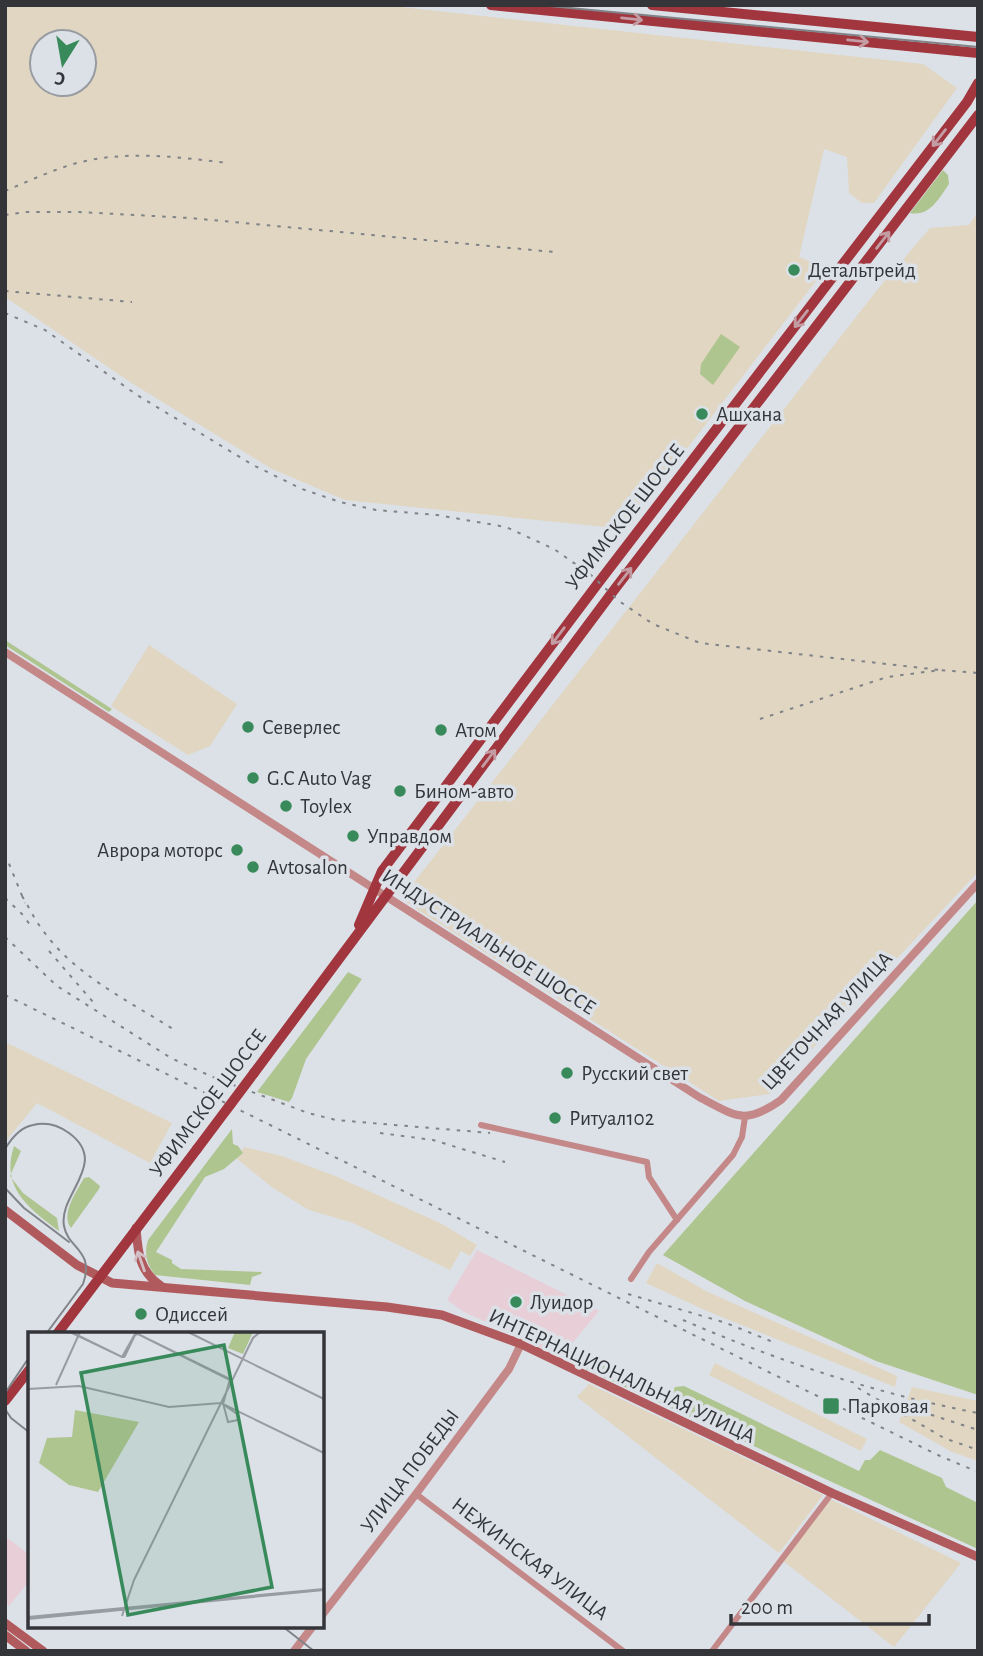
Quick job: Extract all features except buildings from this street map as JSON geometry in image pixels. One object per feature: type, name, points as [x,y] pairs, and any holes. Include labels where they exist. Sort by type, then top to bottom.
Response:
[{"type":"main road","points":[[491,5],[978,53]]},
{"type":"main road","points":[[652,5],[978,37]]},
{"type":"main road","name":"УФИМСКОЕ ШОССЕ","points":[[380,893],[382,871],[599,582],[967,102],[978,83]]},
{"type":"main road","name":"УФИМСКОЕ ШОССЕ","points":[[59,1332],[347,951],[380,893],[978,115]]},
{"type":"main road","name":"ИНТЕРНАЦИОНАЛЬНАЯ УЛИЦА","points":[[5,1210],[77,1265],[112,1283],[387,1307],[442,1315],[521,1345],[832,1493],[978,1557]]},
{"type":"main road","points":[[136,1227],[141,1264],[153,1280],[163,1286]]},
{"type":"main road","points":[[5,1401],[28,1372]]},
{"type":"main road","points":[[5,1623],[43,1651]]},
{"type":"main road","points":[[5,1635],[26,1651]]},
{"type":"street","name":"ИНДУСТРИАЛЬНОЕ ШОССЕ","points":[[5,652],[699,1097],[745,1117]]},
{"type":"street","name":"ЦВЕТОЧНАЯ УЛИЦА","points":[[745,1117],[764,1112],[781,1100],[978,883]]},
{"type":"street","points":[[631,1279],[649,1252],[733,1154],[742,1137],[745,1117]]},
{"type":"street","points":[[481,1125],[647,1162],[649,1177],[677,1220]]},
{"type":"street","name":"УЛИЦА ПОБЕДЫ","points":[[324,1612],[509,1369],[521,1345]]},
{"type":"street","points":[[712,1651],[832,1493]]},
{"type":"street","name":"НЕЖИНСКАЯ УЛИЦА","points":[[416,1494],[623,1651]]},
{"type":"street","points":[[294,1651],[311,1628]]},
{"type":"shaded area","points":[[5,5],[383,5],[923,64],[957,88],[874,203],[862,203],[849,193],[847,157],[824,149],[799,257],[826,268],[625,529],[345,500],[272,469],[133,384],[5,297]]},
{"type":"shaded area","points":[[978,212],[978,872],[770,1094],[719,1101],[401,899],[877,290],[930,228],[969,225]]},
{"type":"shaded area","points":[[149,645],[237,704],[210,746],[188,755],[111,706]]},
{"type":"shaded area","points":[[5,1042],[172,1123],[150,1163],[37,1103],[5,1142]]},
{"type":"shaded area","points":[[244,1147],[282,1156],[335,1176],[440,1223],[477,1245],[470,1256],[461,1251],[450,1270],[353,1223],[309,1210],[273,1188],[237,1159]]},
{"type":"shaded area","points":[[477,1250],[599,1311],[561,1357],[464,1312],[447,1300]]},
{"type":"shaded area","points":[[657,1263],[708,1292],[897,1376],[895,1387],[707,1311],[646,1283]]},
{"type":"shaded area","points":[[715,1363],[867,1439],[861,1451],[709,1375]]},
{"type":"shaded area","points":[[589,1384],[823,1495],[779,1553],[577,1397]]},
{"type":"shaded area","points":[[912,1387],[978,1401],[978,1461],[952,1452],[899,1422]]},
{"type":"shaded area","points":[[830,1499],[961,1563],[894,1647],[783,1561]]},
{"type":"shaded area","points":[[5,1536],[28,1553],[28,1582],[9,1606],[5,1603]]},
{"type":"green space","points":[[943,170],[948,175],[949,184],[938,200],[923,212],[910,213]]},
{"type":"green space","points":[[721,334],[740,347],[713,385],[700,374],[701,364]]},
{"type":"green space","points":[[5,640],[112,709],[109,712],[5,645]]},
{"type":"green space","points":[[978,900],[978,1395],[876,1361],[745,1301],[663,1255]]},
{"type":"green space","points":[[348,972],[362,979],[306,1059],[289,1102],[257,1092]]},
{"type":"green space","points":[[232,1129],[233,1144],[243,1153],[224,1169],[205,1177],[156,1252],[172,1260],[172,1263],[181,1269],[262,1272],[261,1274],[252,1277],[250,1285],[155,1275],[147,1258],[148,1240]]},
{"type":"green space","points":[[14,1146],[21,1151],[11,1174],[11,1161]]},
{"type":"green space","points":[[89,1177],[100,1186],[99,1189],[71,1228],[68,1209],[84,1178]]},
{"type":"green space","points":[[13,1180],[23,1193],[57,1218],[59,1231],[28,1206],[14,1186]]},
{"type":"green space","points":[[577,1352],[585,1353],[605,1366],[671,1394],[675,1387],[684,1386],[859,1471],[865,1460],[870,1460],[880,1450],[942,1478],[946,1487],[978,1503],[978,1549],[568,1361]]},
{"type":"tram line","points":[[539,5],[978,47]]},
{"type":"tram line","points":[[5,1149],[24,1128],[47,1124],[69,1133],[80,1144],[85,1156],[80,1179],[64,1214],[64,1226],[66,1234],[83,1257],[86,1273],[83,1284],[47,1332]]},
{"type":"tram line","points":[[5,1188],[24,1208],[69,1242]]},
{"type":"tram line","points":[[5,1393],[28,1359]]},
{"type":"tram line","points":[[5,1409],[11,1418],[28,1431]]},
{"type":"tram line","points":[[285,1628],[314,1651]]},
{"type":"railway","points":[[5,191],[59,169],[96,159],[152,156],[228,163]]},
{"type":"railway","points":[[5,215],[25,212],[79,212],[190,218],[554,252]]},
{"type":"railway","points":[[5,291],[132,302]]},
{"type":"railway","points":[[5,313],[45,330],[137,395],[253,465],[302,489],[340,502],[376,510],[437,515],[506,527],[554,549],[591,575],[619,601],[653,624],[700,643],[940,670]]},
{"type":"railway","points":[[760,719],[887,677],[940,670],[978,673]]},
{"type":"railway","points":[[5,854],[25,903]]},
{"type":"railway","points":[[22,896],[39,925],[69,960],[102,985],[173,1029]]},
{"type":"railway","points":[[5,898],[31,926]]},
{"type":"railway","points":[[5,937],[57,986],[171,1058],[215,1078],[308,1113],[336,1120],[490,1133]]},
{"type":"railway","points":[[49,951],[93,1002]]},
{"type":"railway","points":[[5,995],[823,1399],[978,1472]]},
{"type":"railway","points":[[380,1133],[433,1140],[505,1162]]},
{"type":"railway","points":[[628,1294],[726,1323],[773,1342]]},
{"type":"railway","points":[[683,1320],[828,1375],[978,1413]]},
{"type":"railway","points":[[858,1388],[944,1438],[978,1450]]},
{"type":"railway","points":[[901,1405],[978,1430]]},
{"type":"place","name":"Детальтрейд","points":[[794,270]]},
{"type":"place","name":"Ашхана","points":[[702,414]]},
{"type":"place","name":"Северлес","points":[[248,727]]},
{"type":"place","name":"Атом","points":[[441,730]]},
{"type":"place","name":"G.C Auto Vag","points":[[253,778]]},
{"type":"place","name":"Бином-авто","points":[[400,791]]},
{"type":"place","name":"Toylex","points":[[286,806]]},
{"type":"place","name":"Управдом","points":[[353,836]]},
{"type":"place","name":"Аврора моторс","points":[[237,850]]},
{"type":"place","name":"Avtosalon","points":[[253,867]]},
{"type":"place","name":"Русский свет","points":[[567,1073]]},
{"type":"place","name":"Ритуал102","points":[[555,1118]]},
{"type":"place","name":"Луидор","points":[[516,1302]]},
{"type":"place","name":"Одиссей","points":[[141,1314]]},
{"type":"place","name":"Парковая","points":[[831,1406]]}]
